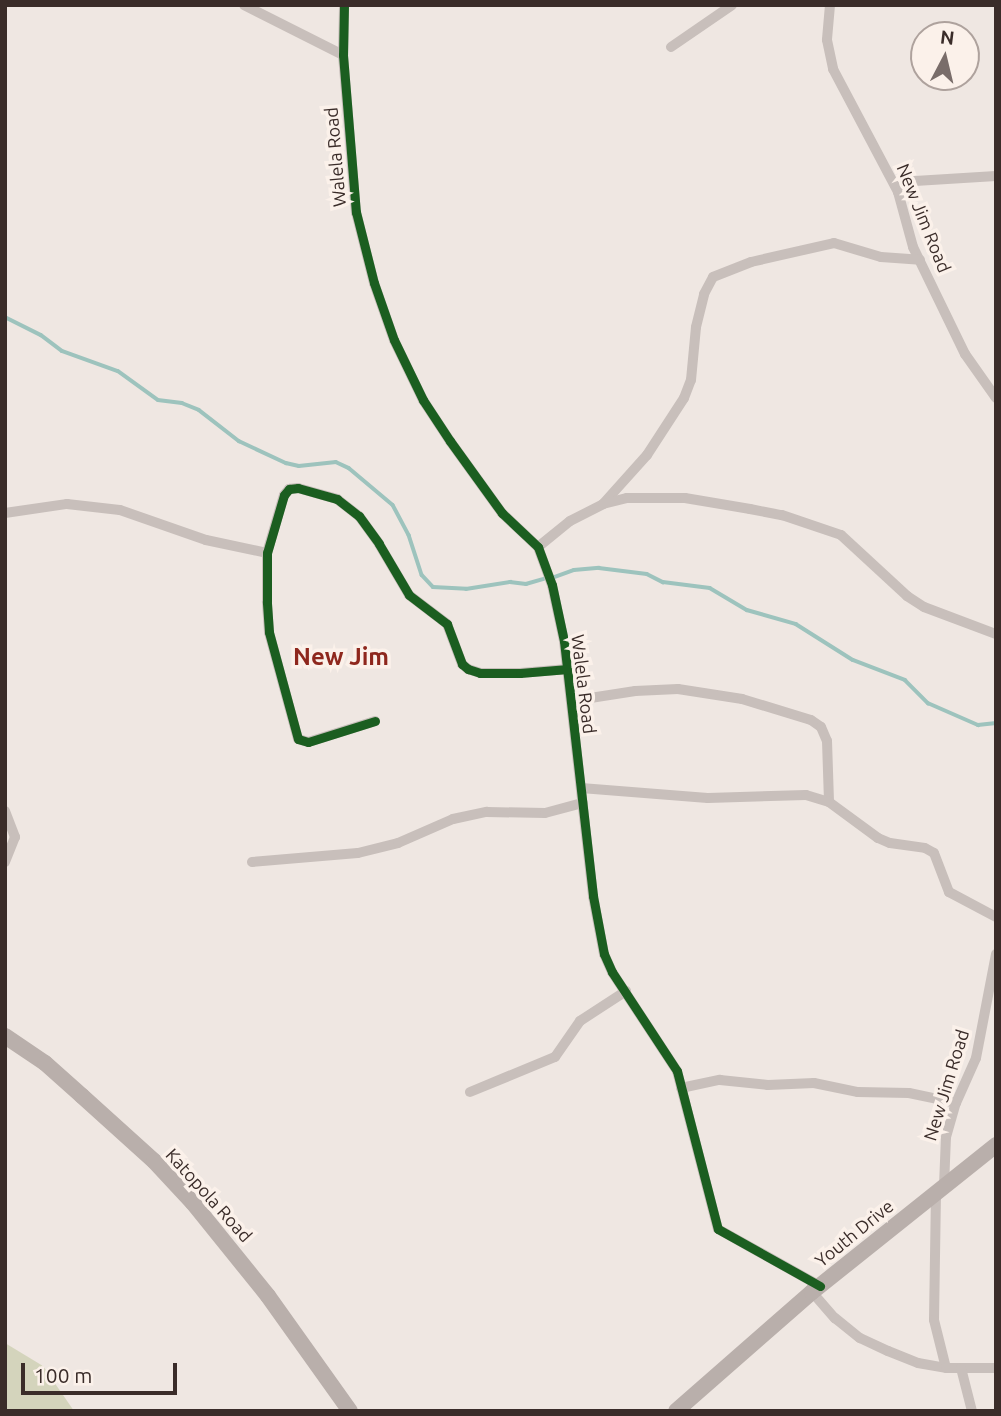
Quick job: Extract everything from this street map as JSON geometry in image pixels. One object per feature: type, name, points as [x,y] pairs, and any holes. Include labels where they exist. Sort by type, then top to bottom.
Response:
[{"type":"street","points":[[244,5],[343,55]]},
{"type":"street","name":"Walela Road","points":[[344,5],[343,55],[356,212],[374,284],[394,340],[423,400],[502,513],[538,547],[552,585],[568,669],[593,896],[604,954],[670,1057],[681,1087],[719,1228],[816,1289],[835,1318],[860,1338],[918,1363],[946,1368],[996,1368]]},
{"type":"street","points":[[671,47],[732,5]]},
{"type":"street","name":"New Jim Road","points":[[830,5],[828,54],[898,192],[913,247],[965,354],[996,398]]},
{"type":"street","points":[[898,192],[915,181],[996,176]]},
{"type":"street","points":[[603,504],[647,455],[684,398],[691,380],[696,327],[704,295],[713,277],[751,262],[834,243],[881,257],[920,260]]},
{"type":"street","points":[[375,721],[308,742],[298,739],[269,632],[267,553],[284,495],[289,489],[298,488],[337,499],[359,516],[409,595],[447,624],[462,664],[468,669],[493,673],[568,669]]},
{"type":"street","points":[[538,547],[570,521],[603,504],[651,495],[685,498],[782,515],[841,535],[907,596],[924,607],[996,634]]},
{"type":"street","points":[[5,513],[67,504],[120,510],[206,540],[267,553]]},
{"type":"street","points":[[571,701],[635,691],[678,689],[742,699],[811,720],[821,727],[827,741],[829,802]]},
{"type":"street","points":[[581,788],[708,798],[806,794],[829,802],[878,838],[890,843],[925,848],[934,853],[949,892],[996,917]]},
{"type":"street","points":[[252,862],[358,853],[398,843],[453,819],[488,811],[545,813],[583,803]]},
{"type":"street","points":[[5,811],[15,837],[12,852],[5,862]]},
{"type":"street","name":"New Jim Road","points":[[946,1368],[934,1320],[940,1189],[946,1137],[956,1103],[976,1059],[996,954]]},
{"type":"street","points":[[470,1092],[555,1057],[580,1021],[626,991]]},
{"type":"street","name":"Katopola Road","points":[[5,1036],[45,1063],[185,1195],[228,1244],[350,1411]]},
{"type":"street","points":[[681,1087],[720,1080],[768,1085],[814,1083],[858,1092],[909,1093],[956,1103]]},
{"type":"street","name":"Youth Drive","points":[[676,1411],[816,1289],[996,1144]]},
{"type":"street","points":[[961,1368],[972,1411]]},
{"type":"green space","points":[[5,1343],[43,1366],[74,1411],[5,1411]]},
{"type":"waterway","points":[[5,317],[41,335],[62,351],[118,371],[158,400],[182,403],[199,410],[239,441],[286,463],[299,466],[336,462],[349,468],[393,505],[409,535],[422,575],[433,587],[466,589],[510,582],[526,584],[543,579]]},
{"type":"waterway","points":[[555,577],[574,570],[599,568],[647,574],[663,582],[710,588],[747,610],[796,624],[853,660],[905,680],[928,703],[978,725],[996,723]]},
{"type":"cycle path","points":[[344,5],[343,55],[356,212],[374,283],[394,340],[423,400],[450,441],[502,513],[538,547],[552,585],[564,641],[593,896],[604,954],[612,972],[677,1071],[718,1229],[820,1286]]},
{"type":"cycle path","points":[[375,721],[308,742],[298,739],[269,632],[267,601],[267,553],[284,495],[289,489],[298,488],[337,499],[359,516],[409,595],[447,624],[462,664],[468,669],[480,673],[568,669]]},
{"type":"district","name":"New Jim","points":[[341,657]]}]
